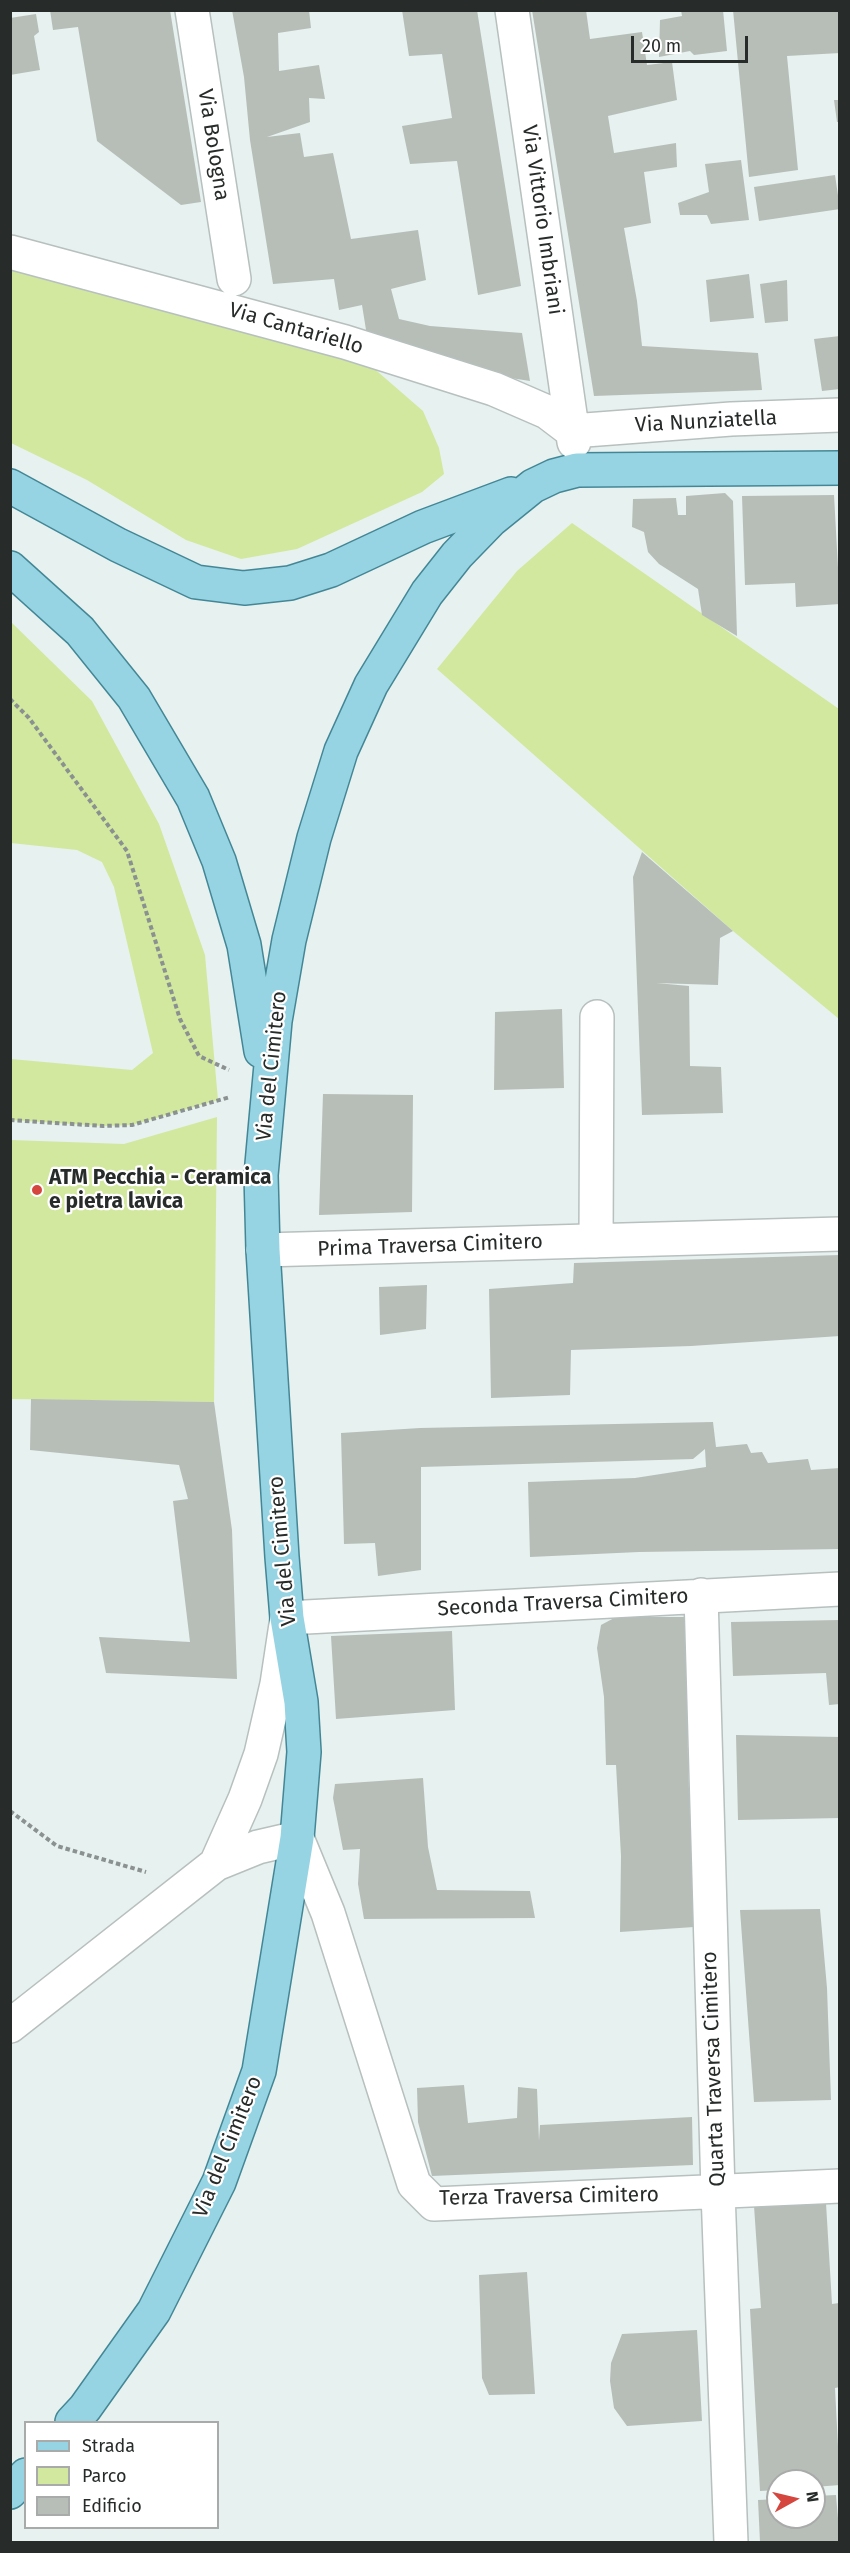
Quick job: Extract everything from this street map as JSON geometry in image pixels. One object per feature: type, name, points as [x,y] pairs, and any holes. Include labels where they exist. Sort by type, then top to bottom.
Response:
[{"type":"main road","name":"Via del Cimitero","points":[[73,2421],[85,2408],[154,2311],[219,2182],[259,2071],[297,1838],[304,1752],[300,1702],[287,1618],[261,1175],[275,1020],[289,940],[314,838],[341,751],[371,684],[427,593],[491,520],[533,486],[554,476],[578,470],[840,468]]},
{"type":"main road","points":[[10,486],[118,545],[196,582],[244,588],[290,583],[331,570],[423,526],[533,486]]},
{"type":"main road","points":[[10,568],[80,631],[127,690],[193,798],[219,861],[244,945],[268,1088]]},
{"type":"main road","points":[[10,2492],[24,2477]]},
{"type":"street","name":"Via Bologna","points":[[192,10],[234,279]]},
{"type":"street","name":"Via Vittorio Imbriani","points":[[512,10],[578,470]]},
{"type":"street","name":"Via Cantariello","points":[[10,252],[345,342],[494,389],[547,411],[572,430]]},
{"type":"street","name":"Via Nunziatella","points":[[572,430],[731,419],[840,415]]},
{"type":"street","points":[[596,1241],[597,1017]]},
{"type":"street","name":"Prima Traversa Cimitero","points":[[264,1250],[840,1234]]},
{"type":"street","name":"Seconda Traversa Cimitero","points":[[287,1618],[840,1589]]},
{"type":"street","name":"Quarta Traversa Cimitero","points":[[701,1596],[718,2192],[731,2542]]},
{"type":"street","points":[[216,1864],[245,1799],[261,1754],[277,1684],[287,1618]]},
{"type":"street","points":[[10,2026],[216,1864],[258,1847],[297,1838]]},
{"type":"street","name":"Terza Traversa Cimitero","points":[[297,1838],[328,1913],[414,2184],[434,2204],[840,2186]]},
{"type":"path","points":[[10,699],[29,718],[127,850],[180,1019],[199,1056],[268,1088]]},
{"type":"path","points":[[10,1120],[103,1126],[132,1125],[268,1088]]},
{"type":"path","points":[[10,1811],[57,1846],[190,1886]]},
{"type":"green space","points":[[10,263],[363,359],[423,411],[439,448],[444,474],[422,492],[297,549],[241,559],[186,540],[87,480],[11,443]]},
{"type":"green space","points":[[572,523],[839,709],[839,1019],[733,931],[437,669],[517,571]]},
{"type":"green space","points":[[10,621],[92,701],[159,824],[205,955],[218,1100],[132,1125],[103,1126],[11,1120],[11,1059],[132,1070],[153,1053],[114,887],[102,862],[77,850],[11,843]]},
{"type":"green space","points":[[217,1117],[214,1402],[11,1399],[11,1140],[124,1144]]},
{"type":"building","points":[[50,10],[170,10],[201,202],[181,205],[97,141],[78,27],[53,30]]},
{"type":"building","points":[[232,10],[309,10],[311,28],[278,33],[279,71],[319,65],[325,99],[309,98],[310,122],[267,137],[300,133],[304,157],[333,153],[351,239],[418,230],[426,280],[391,289],[399,319],[430,326],[522,333],[530,381],[485,374],[367,336],[362,305],[339,310],[334,279],[273,284],[250,140],[244,77]]},
{"type":"building","points":[[402,10],[477,10],[521,286],[478,295],[457,161],[410,164],[402,126],[452,118],[442,54],[409,56]]},
{"type":"building","points":[[532,10],[586,10],[590,39],[642,32],[647,65],[672,62],[677,100],[608,116],[614,153],[676,143],[677,167],[644,172],[651,223],[624,228],[637,301],[642,346],[758,353],[762,390],[594,396]]},
{"type":"building","points":[[681,10],[723,10],[727,51],[694,55],[690,51],[659,57],[660,20],[682,16]]},
{"type":"building","points":[[733,10],[840,10],[840,53],[787,56],[798,170],[749,177]]},
{"type":"building","points":[[36,14],[39,32],[34,36],[40,70],[10,75],[10,18]]},
{"type":"building","points":[[834,100],[840,100],[840,122],[837,122]]},
{"type":"building","points":[[741,160],[749,220],[711,224],[707,215],[680,215],[678,203],[709,192],[705,164]]},
{"type":"building","points":[[835,175],[840,209],[759,221],[754,187]]},
{"type":"building","points":[[749,274],[754,318],[710,322],[706,280]]},
{"type":"building","points":[[787,280],[788,321],[765,323],[760,284]]},
{"type":"building","points":[[840,336],[840,389],[822,391],[814,339]]},
{"type":"building","points":[[725,493],[733,501],[737,636],[702,615],[698,589],[659,564],[648,552],[644,532],[632,527],[633,499],[676,498],[678,515],[686,515],[686,496]]},
{"type":"building","points":[[834,495],[840,604],[796,607],[795,583],[745,585],[742,496]]},
{"type":"building","points":[[642,852],[733,931],[720,938],[718,985],[656,983],[689,986],[690,1066],[721,1067],[723,1113],[642,1115],[633,877]]},
{"type":"building","points":[[562,1009],[564,1088],[494,1090],[495,1012]]},
{"type":"building","points":[[323,1094],[413,1095],[412,1212],[319,1215]]},
{"type":"building","points":[[840,1255],[840,1336],[691,1346],[571,1350],[570,1395],[491,1398],[489,1289],[573,1283],[574,1263]]},
{"type":"building","points":[[427,1285],[426,1329],[380,1335],[379,1287]]},
{"type":"building","points":[[31,1399],[214,1402],[232,1530],[237,1679],[106,1673],[99,1637],[190,1642],[173,1501],[188,1499],[179,1465],[30,1450]]},
{"type":"building","points":[[713,1422],[716,1447],[747,1444],[751,1453],[762,1452],[768,1463],[808,1459],[811,1470],[840,1468],[840,1549],[639,1552],[530,1557],[528,1482],[635,1478],[706,1467],[705,1449],[693,1459],[421,1467],[421,1570],[378,1576],[375,1543],[344,1544],[341,1433],[420,1428]]},
{"type":"building","points":[[616,1617],[686,1617],[694,1927],[620,1932],[621,1856],[616,1765],[606,1765],[604,1697],[597,1648],[601,1625]]},
{"type":"building","points":[[840,1620],[840,1704],[829,1705],[826,1673],[733,1676],[731,1622]]},
{"type":"building","points":[[452,1631],[455,1710],[336,1719],[331,1636]]},
{"type":"building","points":[[736,1735],[840,1737],[840,1818],[738,1820]]},
{"type":"building","points":[[423,1778],[428,1847],[437,1890],[530,1891],[535,1918],[364,1919],[358,1884],[360,1849],[343,1850],[333,1798],[335,1784]]},
{"type":"building","points":[[820,1909],[827,1988],[831,2100],[754,2102],[740,1910]]},
{"type":"building","points":[[464,2085],[468,2123],[517,2118],[518,2087],[537,2089],[539,2141],[540,2125],[692,2117],[693,2165],[432,2176],[418,2122],[417,2088]]},
{"type":"building","points":[[826,2203],[832,2304],[839,2303],[840,2308],[840,2387],[835,2388],[840,2485],[826,2486],[826,2469],[766,2469],[766,2491],[760,2491],[750,2309],[761,2308],[754,2206]]},
{"type":"building","points":[[527,2272],[535,2394],[489,2395],[482,2378],[479,2275]]},
{"type":"building","points":[[697,2330],[702,2421],[627,2426],[614,2408],[610,2381],[611,2363],[622,2334]]},
{"type":"building","points":[[826,2495],[836,2495],[840,2542],[760,2542],[758,2500],[766,2500],[766,2529],[826,2529]]},
{"type":"place","name":"ATM Pecchia - Ceramica e pietra lavica","points":[[37,1190]]}]
